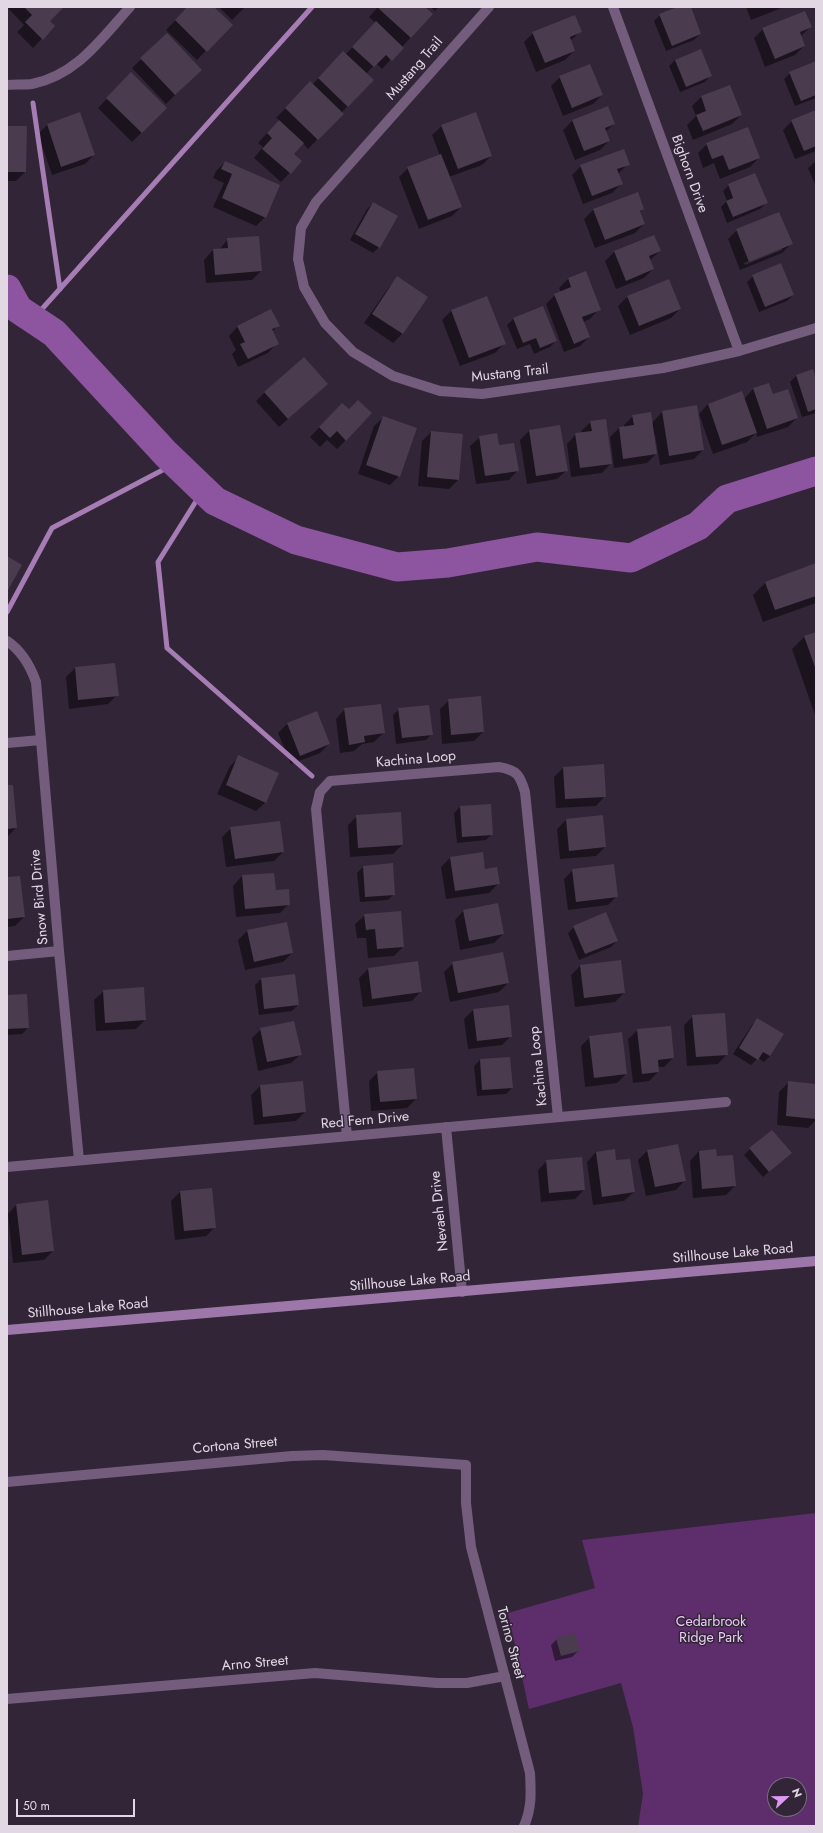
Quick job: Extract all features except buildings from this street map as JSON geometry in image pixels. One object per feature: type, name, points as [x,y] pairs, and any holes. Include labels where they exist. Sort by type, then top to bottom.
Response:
[{"type":"main road","name":"Stillhouse Lake Road","points":[[7,1330],[816,1261]]},
{"type":"street","points":[[7,85],[31,84],[56,76],[75,65],[130,7]]},
{"type":"street","name":"Mustang Trail","points":[[489,7],[316,202],[301,228],[298,260],[304,287],[325,323],[353,352],[393,376],[440,391],[482,394],[663,368],[739,351],[816,328]]},
{"type":"street","name":"Bighorn Drive","points":[[613,7],[739,351]]},
{"type":"street","name":"Snow Bird Drive","points":[[7,641],[16,647],[30,665],[36,682],[79,1160]]},
{"type":"street","points":[[7,743],[41,740]]},
{"type":"street","name":"Kachina Loop","points":[[347,1136],[316,809],[320,792],[330,781],[499,767],[512,769],[521,779],[525,792],[558,1117]]},
{"type":"street","points":[[7,956],[59,951]]},
{"type":"street","name":"Red Fern Drive","points":[[7,1167],[726,1102]]},
{"type":"street","name":"Nevaeh Drive","points":[[446,1127],[462,1292]]},
{"type":"street","name":"Cortona Street","points":[[7,1482],[292,1456],[323,1456],[466,1465]]},
{"type":"street","name":"Torino Street","points":[[466,1465],[466,1503],[471,1547],[530,1774],[531,1799],[528,1817],[524,1826]]},
{"type":"street","name":"Arno Street","points":[[7,1699],[315,1673],[437,1683],[467,1683],[505,1676]]},
{"type":"green space","name":"Cedarbrook Ridge Park","points":[[816,1513],[816,1826],[638,1826],[643,1794],[633,1727],[621,1683],[529,1709],[508,1613],[595,1588],[582,1540]]},
{"type":"waterway","points":[[33,319],[312,7]]},
{"type":"waterway","points":[[33,103],[60,289]]},
{"type":"waterway","points":[[7,289],[18,309],[54,333],[166,454],[215,501],[296,540],[397,567],[448,563],[537,547],[631,558],[698,526],[727,499],[816,471]]},
{"type":"waterway","points":[[7,612],[52,528],[176,463]]},
{"type":"waterway","points":[[203,490],[158,562],[167,648],[312,776]]}]
